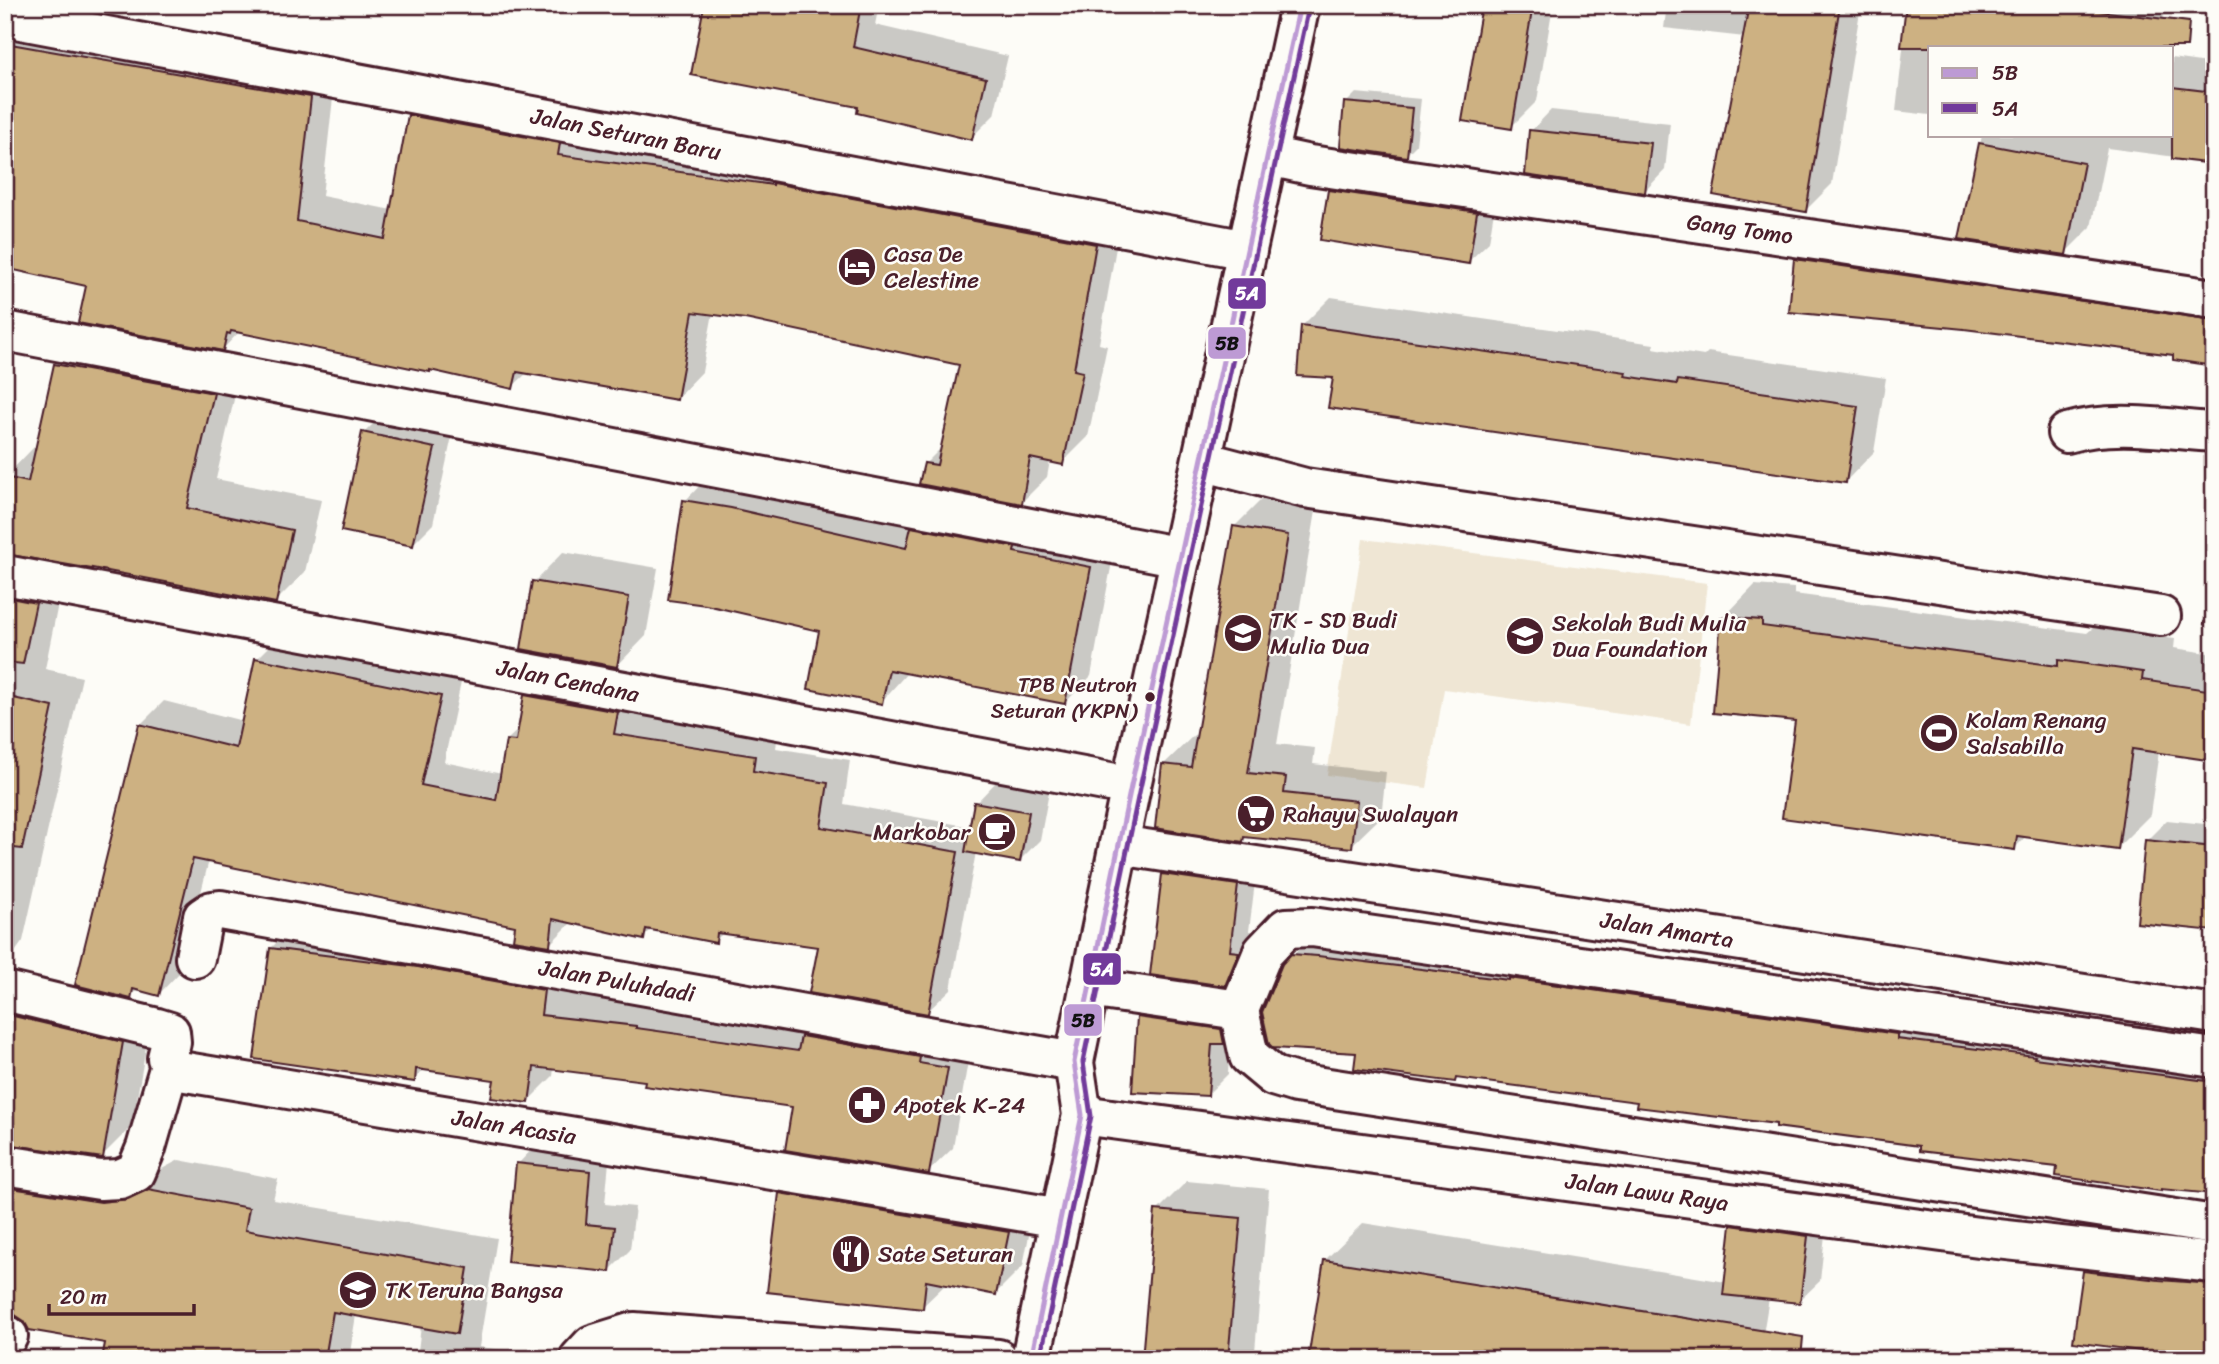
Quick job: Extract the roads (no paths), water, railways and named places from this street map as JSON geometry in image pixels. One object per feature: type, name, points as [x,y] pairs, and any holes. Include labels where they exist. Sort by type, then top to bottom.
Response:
[{"type":"street","points":[[1031,1359],[1082,1115],[1074,1062],[1300,5]]},
{"type":"street","name":"Jalan Seturan Baru","points":[[5,18],[1247,250]]},
{"type":"street","name":"Gang Tomo","points":[[1268,156],[1337,169],[2214,299]]},
{"type":"street","points":[[5,331],[1181,557]]},
{"type":"street","points":[[2067,433],[2089,427],[2214,432]]},
{"type":"street","points":[[1202,461],[1305,488],[2161,616]]},
{"type":"street","name":"Jalan Cendana","points":[[5,575],[1131,786]]},
{"type":"street","name":"Jalan Amarta","points":[[1119,845],[2214,1014]]},
{"type":"street","name":"Jalan Puluhdadi","points":[[195,958],[203,917],[212,911],[220,910],[1074,1062]]},
{"type":"street","points":[[2214,1058],[1312,927],[1286,928],[1263,952],[1239,1010],[1249,1056],[1273,1076],[1296,1083],[2214,1225]]},
{"type":"street","points":[[1089,988],[1239,1010]]},
{"type":"street","points":[[5,991],[170,1032],[171,1042],[167,1058],[170,1065],[146,1147],[136,1171],[120,1179],[100,1180],[5,1165]]},
{"type":"street","name":"Jalan Acasia","points":[[170,1065],[180,1071],[1060,1218]]},
{"type":"street","name":"Jalan Lawu Raya","points":[[1082,1115],[1966,1235],[2214,1263]]},
{"type":"street","points":[[579,1359],[592,1345],[634,1332],[998,1359]]},
{"type":"place","name":"Casa De Celestine","points":[[857,267]]},
{"type":"place","name":"TK - SD Budi Mulia Dua","points":[[1243,633]]},
{"type":"place","name":"Sekolah Budi Mulia Dua Foundation","points":[[1525,636]]},
{"type":"place","name":"TPB Neutron Seturan (YKPN)","points":[[1150,697]]},
{"type":"place","name":"Kolam Renang Salsabilla","points":[[1939,733]]},
{"type":"place","name":"Rahayu Swalayan","points":[[1256,814]]},
{"type":"place","name":"Markobar","points":[[997,832]]},
{"type":"place","name":"Apotek K-24","points":[[867,1105]]},
{"type":"place","name":"Sate Seturan","points":[[851,1254]]},
{"type":"place","name":"TK Teruna Bangsa","points":[[358,1290]]}]
